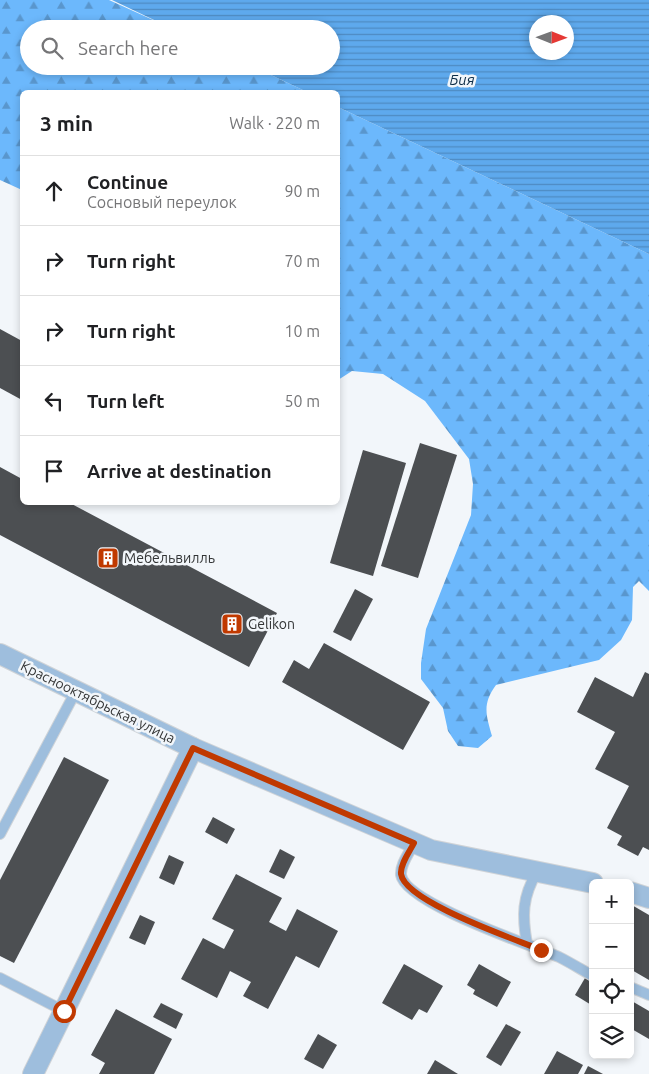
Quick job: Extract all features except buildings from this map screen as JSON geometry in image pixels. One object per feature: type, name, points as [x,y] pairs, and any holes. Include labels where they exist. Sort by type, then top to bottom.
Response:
[{"type":"street","name":"Краснооктябрьская улица","points":[[0,654],[193,748],[431,850],[589,882]]},
{"type":"street","points":[[33,1074],[193,748]]},
{"type":"street","points":[[634,893],[649,898]]},
{"type":"lane","points":[[0,834],[76,691]]},
{"type":"lane","points":[[414,843],[402,867],[401,874],[410,889],[461,918],[560,958],[589,974]]},
{"type":"lane","points":[[527,944],[523,905],[528,887],[537,872]]},
{"type":"lane","points":[[0,978],[64,1011]]},
{"type":"lane","points":[[634,989],[649,995]]},
{"type":"green space","points":[[0,0],[109,0],[153,20],[20,20],[20,75],[271,75],[303,90],[20,90],[20,189],[0,180]]},
{"type":"green space","points":[[340,108],[649,254],[649,591],[639,581],[633,587],[632,620],[621,640],[599,660],[496,685],[489,698],[486,710],[492,736],[478,748],[458,746],[448,731],[443,708],[421,679],[421,663],[426,629],[471,515],[473,484],[469,459],[425,401],[383,374],[352,371],[340,379]]},
{"type":"water","name":"Бия","points":[[112,0],[649,0],[649,254],[340,108],[340,90],[303,90],[271,75],[340,75],[340,20],[154,20]]},
{"type":"place","name":"Мебельвилль","points":[[108,558]]},
{"type":"place","name":"Gelikon","points":[[232,624]]},
{"type":"route","points":[[64,1011],[193,748],[414,843],[402,867],[401,874],[404,882],[410,889],[461,918],[541,950]]}]
